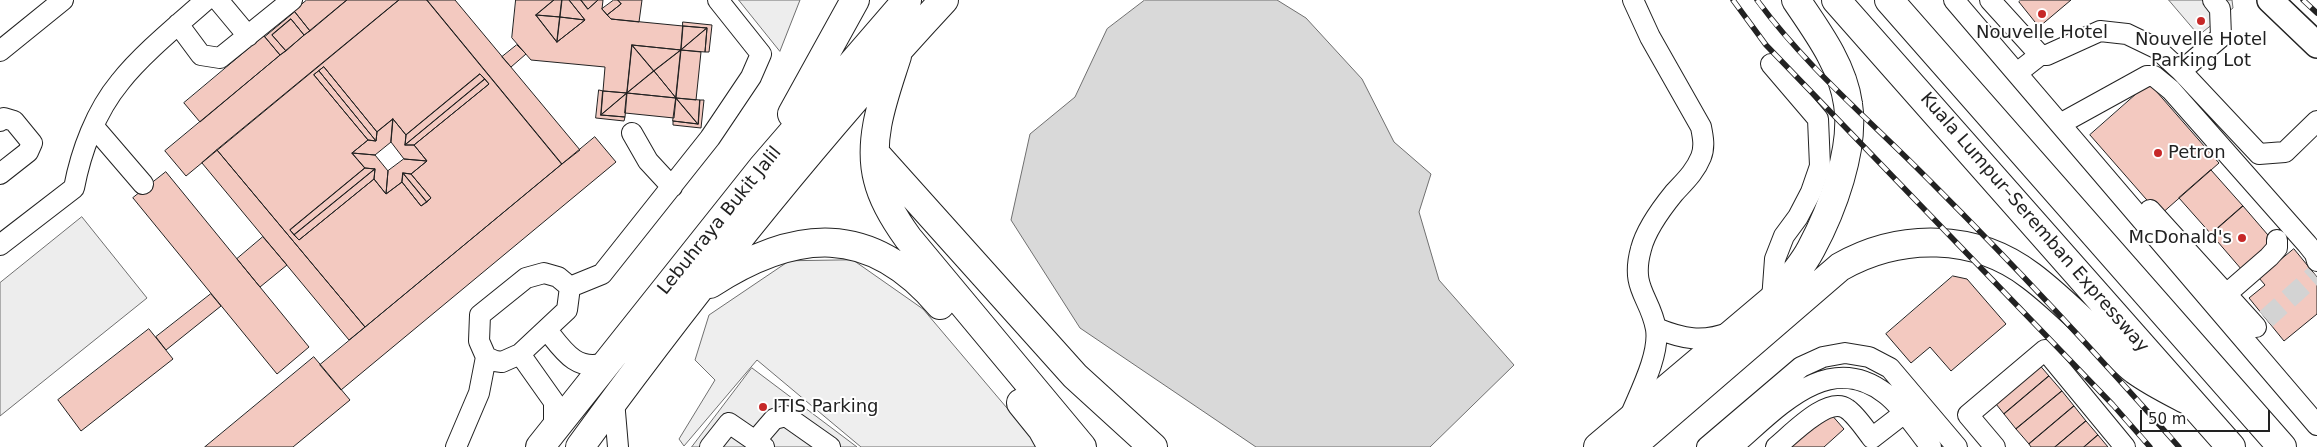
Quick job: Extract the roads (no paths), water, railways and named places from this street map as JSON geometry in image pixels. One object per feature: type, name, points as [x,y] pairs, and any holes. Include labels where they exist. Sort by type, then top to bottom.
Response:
[{"type":"highway","points":[[762,168],[855,0]]},
{"type":"highway","name":"Lebuhraya Bukit Jalil","points":[[547,437],[762,168],[907,0]]},
{"type":"highway","name":"Lebuhraya Bukit Jalil","points":[[580,447],[694,294],[856,97],[944,0]]},
{"type":"highway","points":[[1630,434],[1738,329],[1772,300],[1794,275],[1811,249],[1839,180],[1850,134],[1848,104],[1836,65],[1796,0]]},
{"type":"highway","name":"Kuala Lumpur–Seremban Expressway","points":[[1836,0],[2231,447]]},
{"type":"highway","points":[[1888,0],[2282,447]]},
{"type":"highway","points":[[900,47],[882,107],[875,152],[877,178],[891,213],[908,238],[1082,447]]},
{"type":"highway","points":[[875,152],[1087,387],[1153,447]]},
{"type":"highway","points":[[694,294],[728,272],[786,247],[810,242],[842,243],[874,253],[902,268],[925,287],[1042,429],[1052,447]]},
{"type":"highway","points":[[1598,447],[1630,434],[1840,267],[1871,252],[1909,243],[1958,245],[1993,254],[2011,263],[2030,275],[2048,290],[2134,369],[2192,402]]},
{"type":"main road","points":[[2270,0],[2317,45]]},
{"type":"street","points":[[0,51],[63,0]]},
{"type":"street","points":[[0,245],[74,188],[78,165],[94,127],[119,82],[178,24],[206,0]]},
{"type":"street","points":[[218,0],[248,36]]},
{"type":"street","points":[[178,24],[201,55],[220,58],[292,0]]},
{"type":"street","points":[[570,287],[602,274],[672,187],[735,103],[750,78],[761,54],[718,0]]},
{"type":"street","points":[[1630,434],[1655,349],[1656,328],[1639,286],[1638,268],[1641,247],[1652,224],[1672,195],[1692,173],[1701,156],[1703,143],[1701,127],[1650,37],[1633,0]]},
{"type":"street","points":[[1954,0],[2060,124],[2220,300],[2255,328],[2317,425]]},
{"type":"street","points":[[1990,0],[2040,55]]},
{"type":"street","points":[[2181,71],[2221,37],[2220,8],[2213,0]]},
{"type":"street","points":[[2017,73],[2040,55],[2047,55],[2100,31],[2127,34],[2156,48],[2181,71],[2259,154],[2285,152],[2317,121]]},
{"type":"street","points":[[1771,64],[1818,119],[1820,166],[1811,192],[1798,217],[1784,236],[1775,259],[1772,300]]},
{"type":"street","points":[[2060,124],[2147,76],[2154,76],[2204,126],[2315,254],[2316,269]]},
{"type":"street","points":[[0,121],[4,118],[14,121],[32,143],[28,152],[0,174]]},
{"type":"street","points":[[94,127],[143,184]]},
{"type":"street","points":[[632,133],[648,161],[672,187]]},
{"type":"street","points":[[2093,144],[2220,300]]},
{"type":"street","points":[[2220,300],[2270,257],[2277,248],[2277,240]]},
{"type":"street","points":[[456,447],[479,393],[486,357],[479,341],[480,315],[526,278],[544,273],[558,277],[570,287]]},
{"type":"street","points":[[486,357],[495,362],[502,362],[520,354],[567,310],[570,287]]},
{"type":"street","points":[[1656,328],[1676,336],[1703,340],[1714,339],[1738,329]]},
{"type":"street","points":[[547,330],[567,356],[576,362],[588,365],[605,363]]},
{"type":"street","points":[[1994,447],[1968,415],[2045,350],[2125,447]]},
{"type":"street","points":[[1707,447],[1801,367],[1824,357],[1845,353],[1869,357],[1890,368],[1957,447]]},
{"type":"street","points":[[520,354],[554,402],[547,437]]},
{"type":"street","points":[[1732,447],[1801,389],[1830,377],[1850,377],[1868,382],[1887,395],[1930,447]]},
{"type":"street","points":[[614,400],[618,447]]},
{"type":"street","points":[[1776,447],[1824,408],[1836,405],[1847,409],[1872,438],[1903,414]]},
{"type":"street","points":[[710,447],[729,423],[760,443],[774,419],[786,416],[830,447]]},
{"type":"tunnel","points":[[2266,319],[2315,275]]},
{"type":"railway","points":[[1733,0],[1766,45],[2113,405],[2150,447]]},
{"type":"railway","points":[[1757,0],[1776,25],[1818,71],[1994,246],[2179,447]]},
{"type":"railway","points":[[2303,0],[2317,13]]},
{"type":"place","name":"Nouvelle Hotel","points":[[2042,14]]},
{"type":"place","name":"Nouvelle Hotel Parking Lot","points":[[2201,21]]},
{"type":"place","name":"Petron","points":[[2158,153]]},
{"type":"place","name":"McDonald's","points":[[2242,238]]},
{"type":"place","name":"ITIS Parking","points":[[763,407]]}]
